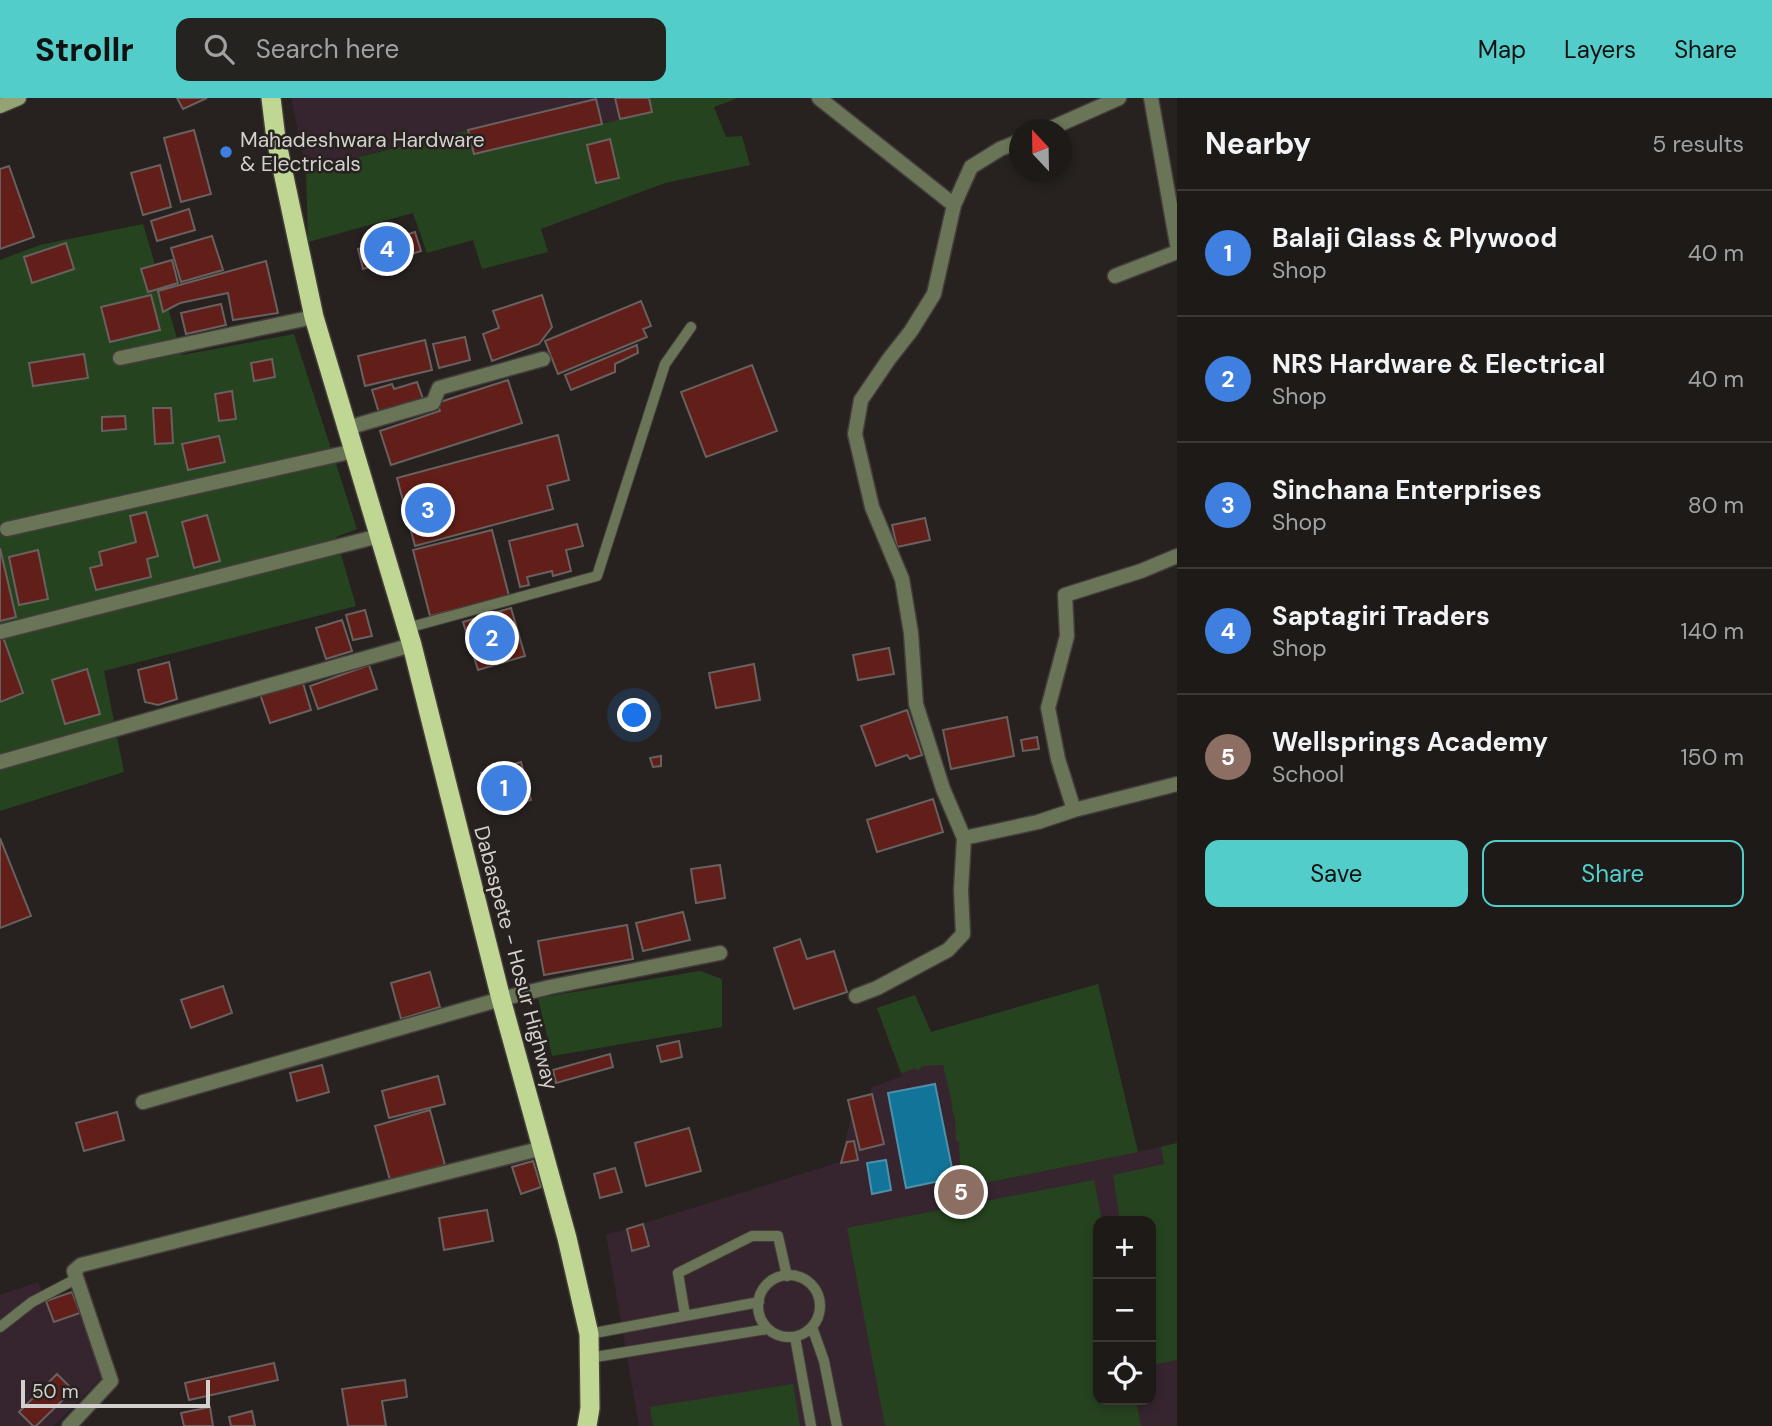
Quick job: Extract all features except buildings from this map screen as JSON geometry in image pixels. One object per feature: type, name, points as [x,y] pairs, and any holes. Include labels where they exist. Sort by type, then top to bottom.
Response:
[{"type":"highway","name":"Dabaspete - Hosur Highway","points":[[271,98],[276,139],[314,317],[409,636],[589,1334],[590,1408],[587,1426]]},
{"type":"main road","points":[[0,106],[19,98]]},
{"type":"street","points":[[819,98],[954,205]]},
{"type":"street","points":[[1072,119],[1119,98]]},
{"type":"street","points":[[1151,98],[1177,244]]},
{"type":"street","points":[[856,996],[877,988],[948,950],[963,934],[961,890],[964,838],[943,789],[916,704],[911,633],[902,579],[872,507],[855,434],[861,400],[934,294],[954,205],[971,167],[1009,145]]},
{"type":"street","points":[[1115,276],[1177,252]]},
{"type":"street","points":[[120,358],[314,317]]},
{"type":"street","points":[[347,428],[433,403],[439,388],[542,359]]},
{"type":"street","points":[[7,528],[354,451]]},
{"type":"street","points":[[0,632],[379,536]]},
{"type":"street","points":[[1074,810],[1058,759],[1048,708],[1067,636],[1065,595],[1141,571],[1177,556]]},
{"type":"street","points":[[0,762],[409,636]]},
{"type":"street","points":[[964,838],[1038,822],[1177,784]]},
{"type":"street","points":[[143,1102],[550,986],[720,953]]},
{"type":"street","points":[[68,1426],[111,1381],[76,1279],[74,1271],[81,1265],[543,1148]]},
{"type":"lane","points":[[409,636],[597,576],[665,364],[691,327]]},
{"type":"lane","points":[[685,1315],[678,1273],[752,1236],[778,1236],[787,1276]]},
{"type":"lane","points":[[589,1358],[767,1329],[785,1337],[795,1337],[813,1326],[820,1309],[815,1289],[798,1277],[777,1278],[769,1284],[759,1301],[762,1321],[767,1329]]},
{"type":"lane","points":[[0,1326],[32,1302],[76,1279]]},
{"type":"lane","points":[[589,1334],[759,1301]]},
{"type":"lane","points":[[813,1326],[824,1361],[837,1426]]},
{"type":"lane","points":[[795,1337],[811,1426]]},
{"type":"shaded area","points":[[291,98],[649,98],[652,112],[474,154],[468,130],[306,169]]},
{"type":"shaded area","points":[[1098,984],[1138,1152],[1177,1143],[1177,1426],[639,1426],[606,1235],[840,1162],[852,1114],[848,1100],[871,1094],[871,1088],[902,1076],[877,1008],[915,995],[931,1032]]},
{"type":"shaded area","points":[[38,1282],[46,1301],[72,1292],[102,1377],[54,1426],[0,1426],[0,1295]]},
{"type":"green space","points":[[649,98],[738,98],[714,107],[726,137],[742,136],[750,165],[665,183],[541,229],[548,252],[482,269],[473,240],[427,253],[413,213],[308,242],[306,170],[468,130],[475,154],[651,112]]},
{"type":"green space","points":[[143,224],[182,355],[294,334],[357,529],[336,537],[356,606],[104,671],[124,772],[0,811],[0,260],[40,245]]},
{"type":"green space","points":[[700,971],[722,979],[722,1027],[552,1056],[538,998]]},
{"type":"green space","points":[[1098,984],[1138,1152],[965,1187],[963,1165],[960,1165],[959,1141],[956,1141],[955,1118],[943,1065],[923,1066],[917,1071],[916,1068],[901,1073],[877,1008],[915,995],[931,1032]]},
{"type":"green space","points":[[1177,1143],[1177,1360],[1156,1364],[1156,1216],[1119,1216],[1113,1175],[1164,1164],[1161,1147]]},
{"type":"green space","points":[[1094,1180],[1101,1216],[1093,1216],[1093,1405],[1137,1405],[1141,1426],[885,1426],[847,1228]]},
{"type":"green space","points":[[793,1384],[800,1426],[653,1426],[650,1407]]},
{"type":"water","points":[[935,1084],[954,1178],[906,1188],[888,1093]]},
{"type":"water","points":[[886,1160],[891,1190],[872,1194],[867,1163]]},
{"type":"place","name":"Mahadeshwara Hardware & Electricals","points":[[226,152]]},
{"type":"place","name":"Saptagiri Traders","points":[[387,249]]},
{"type":"place","name":"Sinchana Enterprises","points":[[428,510]]},
{"type":"place","name":"NRS Hardware & Electrical","points":[[492,638]]},
{"type":"place","name":"Balaji Glass & Plywood","points":[[504,788]]},
{"type":"place","name":"Wellsprings Academy","points":[[961,1192]]}]
